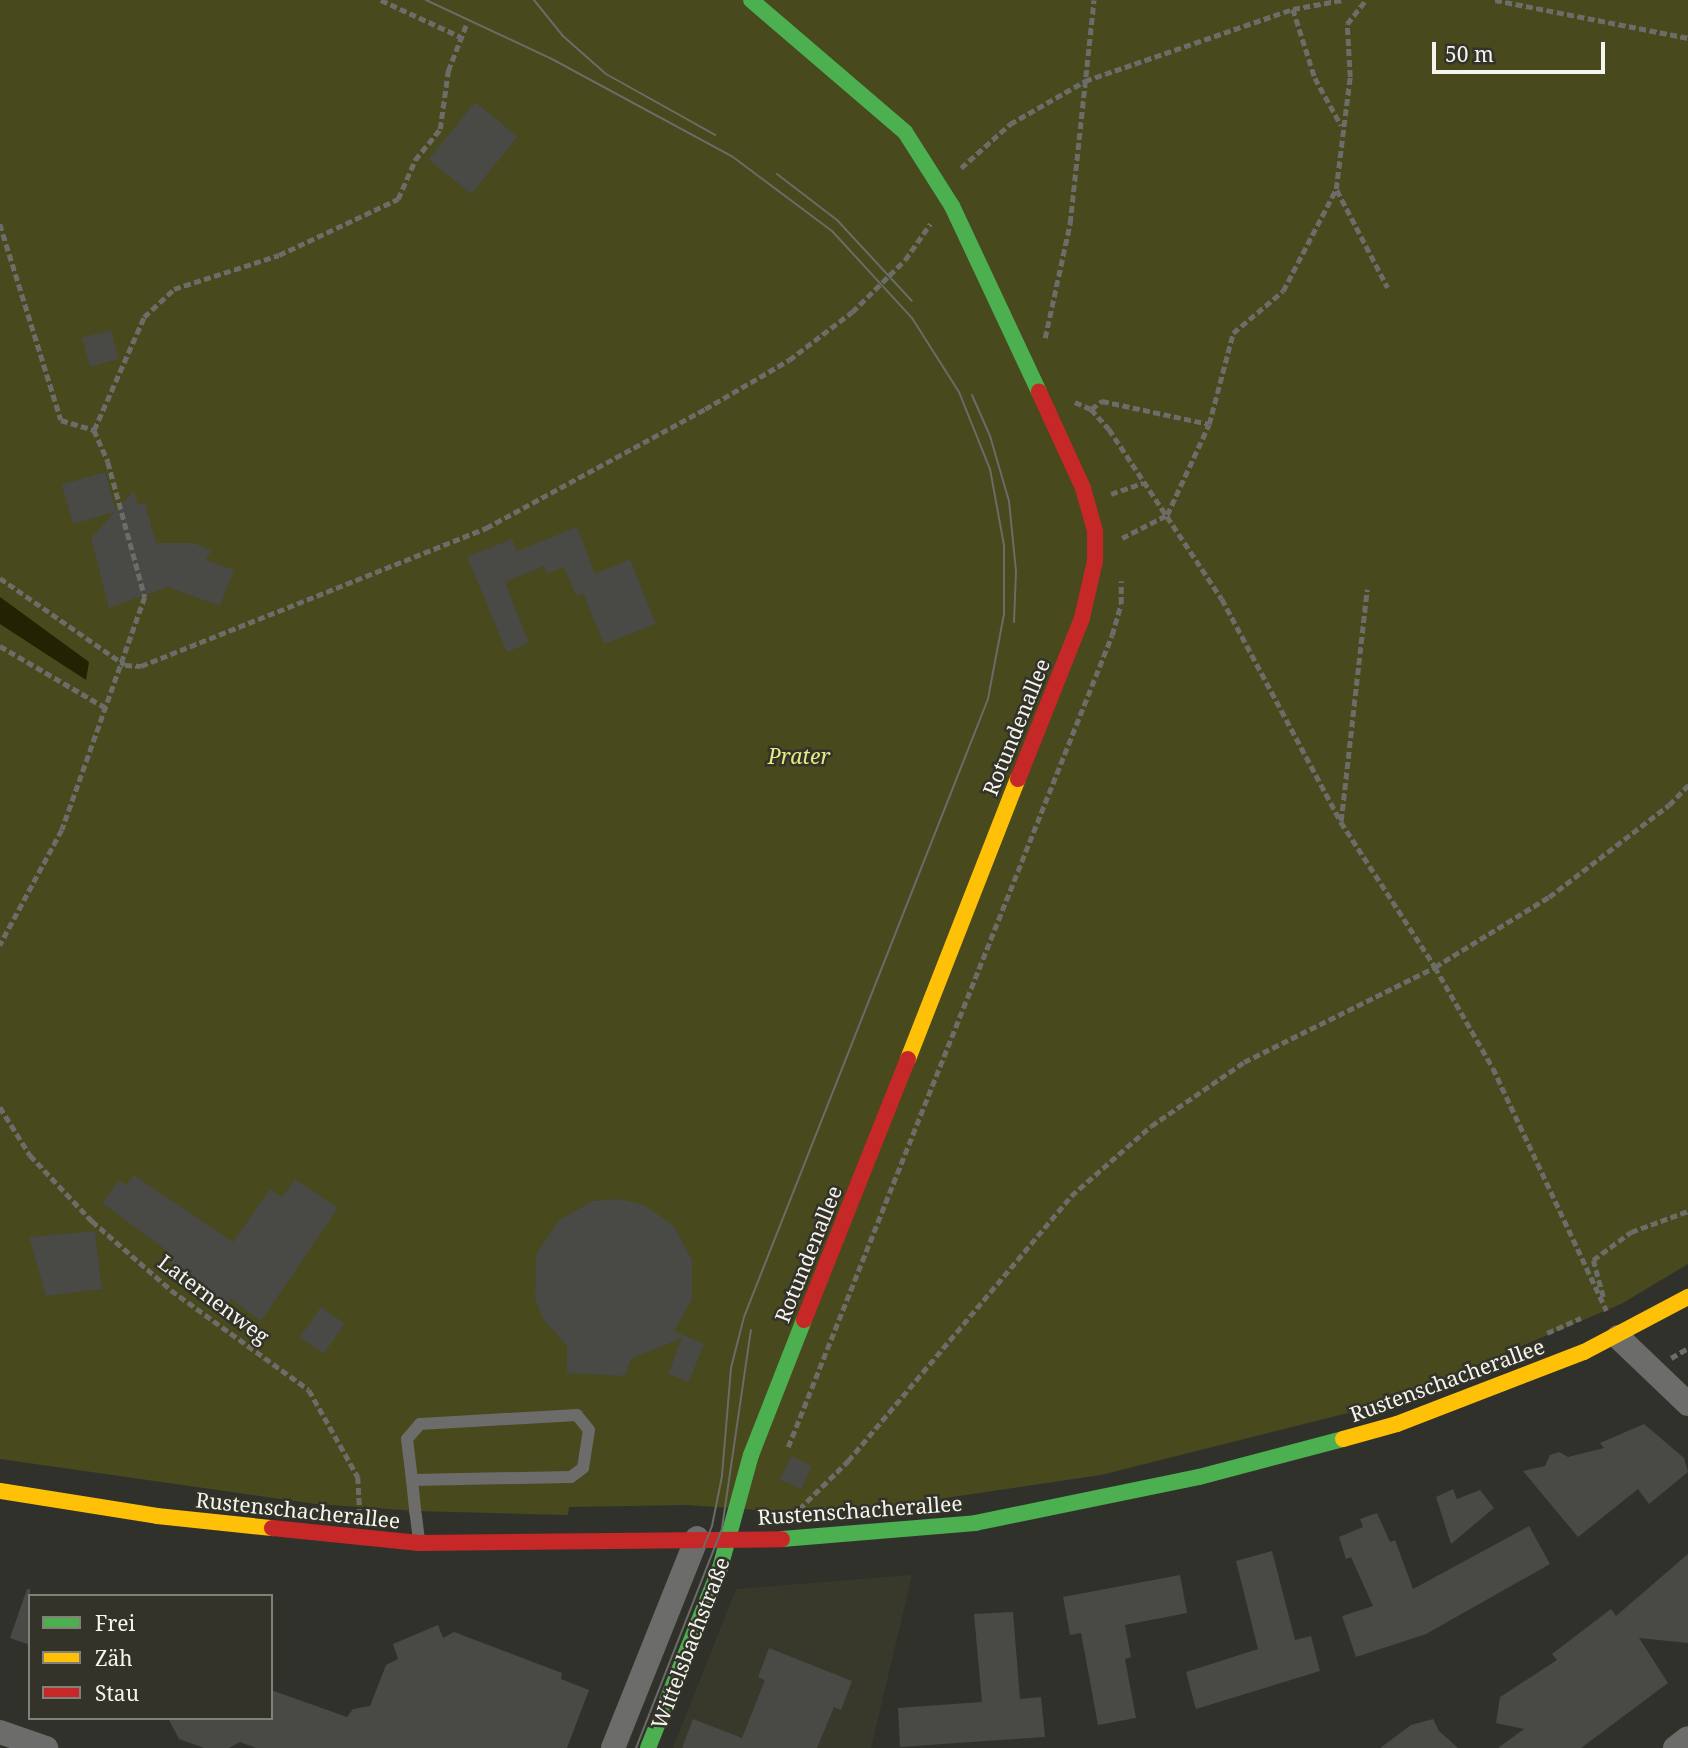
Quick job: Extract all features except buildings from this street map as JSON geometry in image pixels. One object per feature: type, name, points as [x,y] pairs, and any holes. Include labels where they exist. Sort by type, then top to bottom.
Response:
[{"type":"street","name":"Rotundenallee","points":[[730,1537],[751,1455],[1082,618],[1095,561],[1095,531],[1083,488],[952,206],[905,132],[751,0]]},
{"type":"street","name":"Rustenschacherallee","points":[[0,1491],[158,1516],[419,1543],[730,1537],[766,1540],[975,1523],[1199,1477],[1397,1424],[1618,1337],[1688,1297]]},
{"type":"street","points":[[1618,1337],[1688,1404]]},
{"type":"street","name":"Wittelsbachstraße","points":[[648,1748],[730,1537]]},
{"type":"street","name":"Wittelsbachstraße","points":[[613,1748],[697,1538]]},
{"type":"street","points":[[0,1732],[46,1748]]},
{"type":"street","points":[[1675,1748],[1688,1738]]},
{"type":"lane","points":[[412,1480],[570,1477],[583,1468],[589,1430],[577,1415],[420,1424],[407,1439],[419,1543]]},
{"type":"path","points":[[382,0],[461,37]]},
{"type":"path","points":[[1038,329],[1044,342],[1070,223],[1094,0]]},
{"type":"path","points":[[0,578],[125,665],[141,666],[486,528],[705,409],[789,360],[852,312],[905,260],[934,219],[952,206],[960,169],[1010,124],[1085,82],[1293,9],[1342,0]]},
{"type":"path","points":[[1121,538],[1167,515],[1209,425],[1233,333],[1283,291],[1336,189],[1341,126],[1350,76],[1348,24],[1366,0]]},
{"type":"path","points":[[1495,0],[1688,38]]},
{"type":"path","points":[[1293,9],[1315,78],[1341,126]]},
{"type":"path","points":[[0,945],[62,830],[125,665],[145,597],[108,461],[94,430],[144,317],[174,289],[279,255],[398,199],[415,160],[440,129],[448,71],[466,25]]},
{"type":"path","points":[[952,159],[966,181]]},
{"type":"path","points":[[1336,189],[1388,288]]},
{"type":"path","points":[[0,224],[61,420],[94,430]]},
{"type":"path","points":[[1066,392],[1074,401],[1091,409],[1167,515],[1222,599],[1341,822],[1435,967],[1493,1069],[1605,1308]]},
{"type":"path","points":[[1074,401],[1078,413]]},
{"type":"path","points":[[1091,409],[1101,401],[1209,425]]},
{"type":"path","points":[[1106,482],[1113,505]]},
{"type":"path","points":[[1110,494],[1143,483]]},
{"type":"path","points":[[1119,527],[1121,551]]},
{"type":"path","points":[[786,1451],[1112,635],[1121,604],[1121,578]]},
{"type":"path","points":[[1341,822],[1367,589]]},
{"type":"path","points":[[0,646],[108,709]]},
{"type":"path","points":[[791,1515],[848,1461],[1071,1196],[1151,1126],[1244,1062],[1435,967],[1549,897],[1670,805],[1688,785]]},
{"type":"path","name":"Laternenweg","points":[[0,1107],[30,1155],[92,1221],[171,1290],[309,1390],[358,1477],[362,1538]]},
{"type":"path","points":[[1605,1308],[1593,1260],[1631,1232],[1688,1211]]},
{"type":"path","points":[[1596,1312],[1605,1308]]},
{"type":"path","points":[[1541,1335],[1587,1316]]},
{"type":"path","points":[[802,1507],[814,1508]]},
{"type":"shaded area","points":[[0,597],[89,662],[86,680],[0,624]]},
{"type":"shaded area","points":[[912,1575],[871,1748],[673,1748],[736,1589]]},
{"type":"green space","name":"Prater","points":[[0,0],[1688,0],[1688,1264],[1621,1304],[1384,1404],[1101,1475],[830,1515],[687,1505],[569,1507],[568,1515],[415,1511],[316,1504],[0,1459]]},
{"type":"tram line","points":[[426,0],[550,58],[733,157],[832,231],[912,318],[959,392],[990,469],[1004,545],[1004,614],[988,699],[744,1317],[731,1368],[722,1476],[712,1526],[624,1748]]},
{"type":"tram line","points":[[534,0],[563,36],[606,74],[715,135]]},
{"type":"tram line","points":[[777,174],[837,220],[912,301]]},
{"type":"tram line","points":[[972,395],[990,436],[1009,501],[1016,571],[1014,622]]},
{"type":"tram line","points":[[636,1748],[722,1528],[751,1330]]},
{"type":"traffic: fast","points":[[751,0],[905,132],[952,206],[1039,392]]},
{"type":"traffic: fast","points":[[648,1748],[720,1568],[751,1455],[804,1320]]},
{"type":"traffic: fast","points":[[782,1539],[975,1523],[1199,1477],[1343,1439]]},
{"type":"traffic: slow","points":[[908,1059],[1018,779]]},
{"type":"traffic: slow","points":[[1343,1439],[1397,1424],[1584,1352],[1688,1297]]},
{"type":"traffic: slow","points":[[0,1491],[157,1516],[272,1528]]},
{"type":"traffic: jam","points":[[1018,779],[1082,618],[1095,561],[1095,531],[1083,488],[1039,392]]},
{"type":"traffic: jam","points":[[804,1320],[908,1059]]},
{"type":"traffic: jam","points":[[272,1528],[419,1543],[782,1539]]}]
